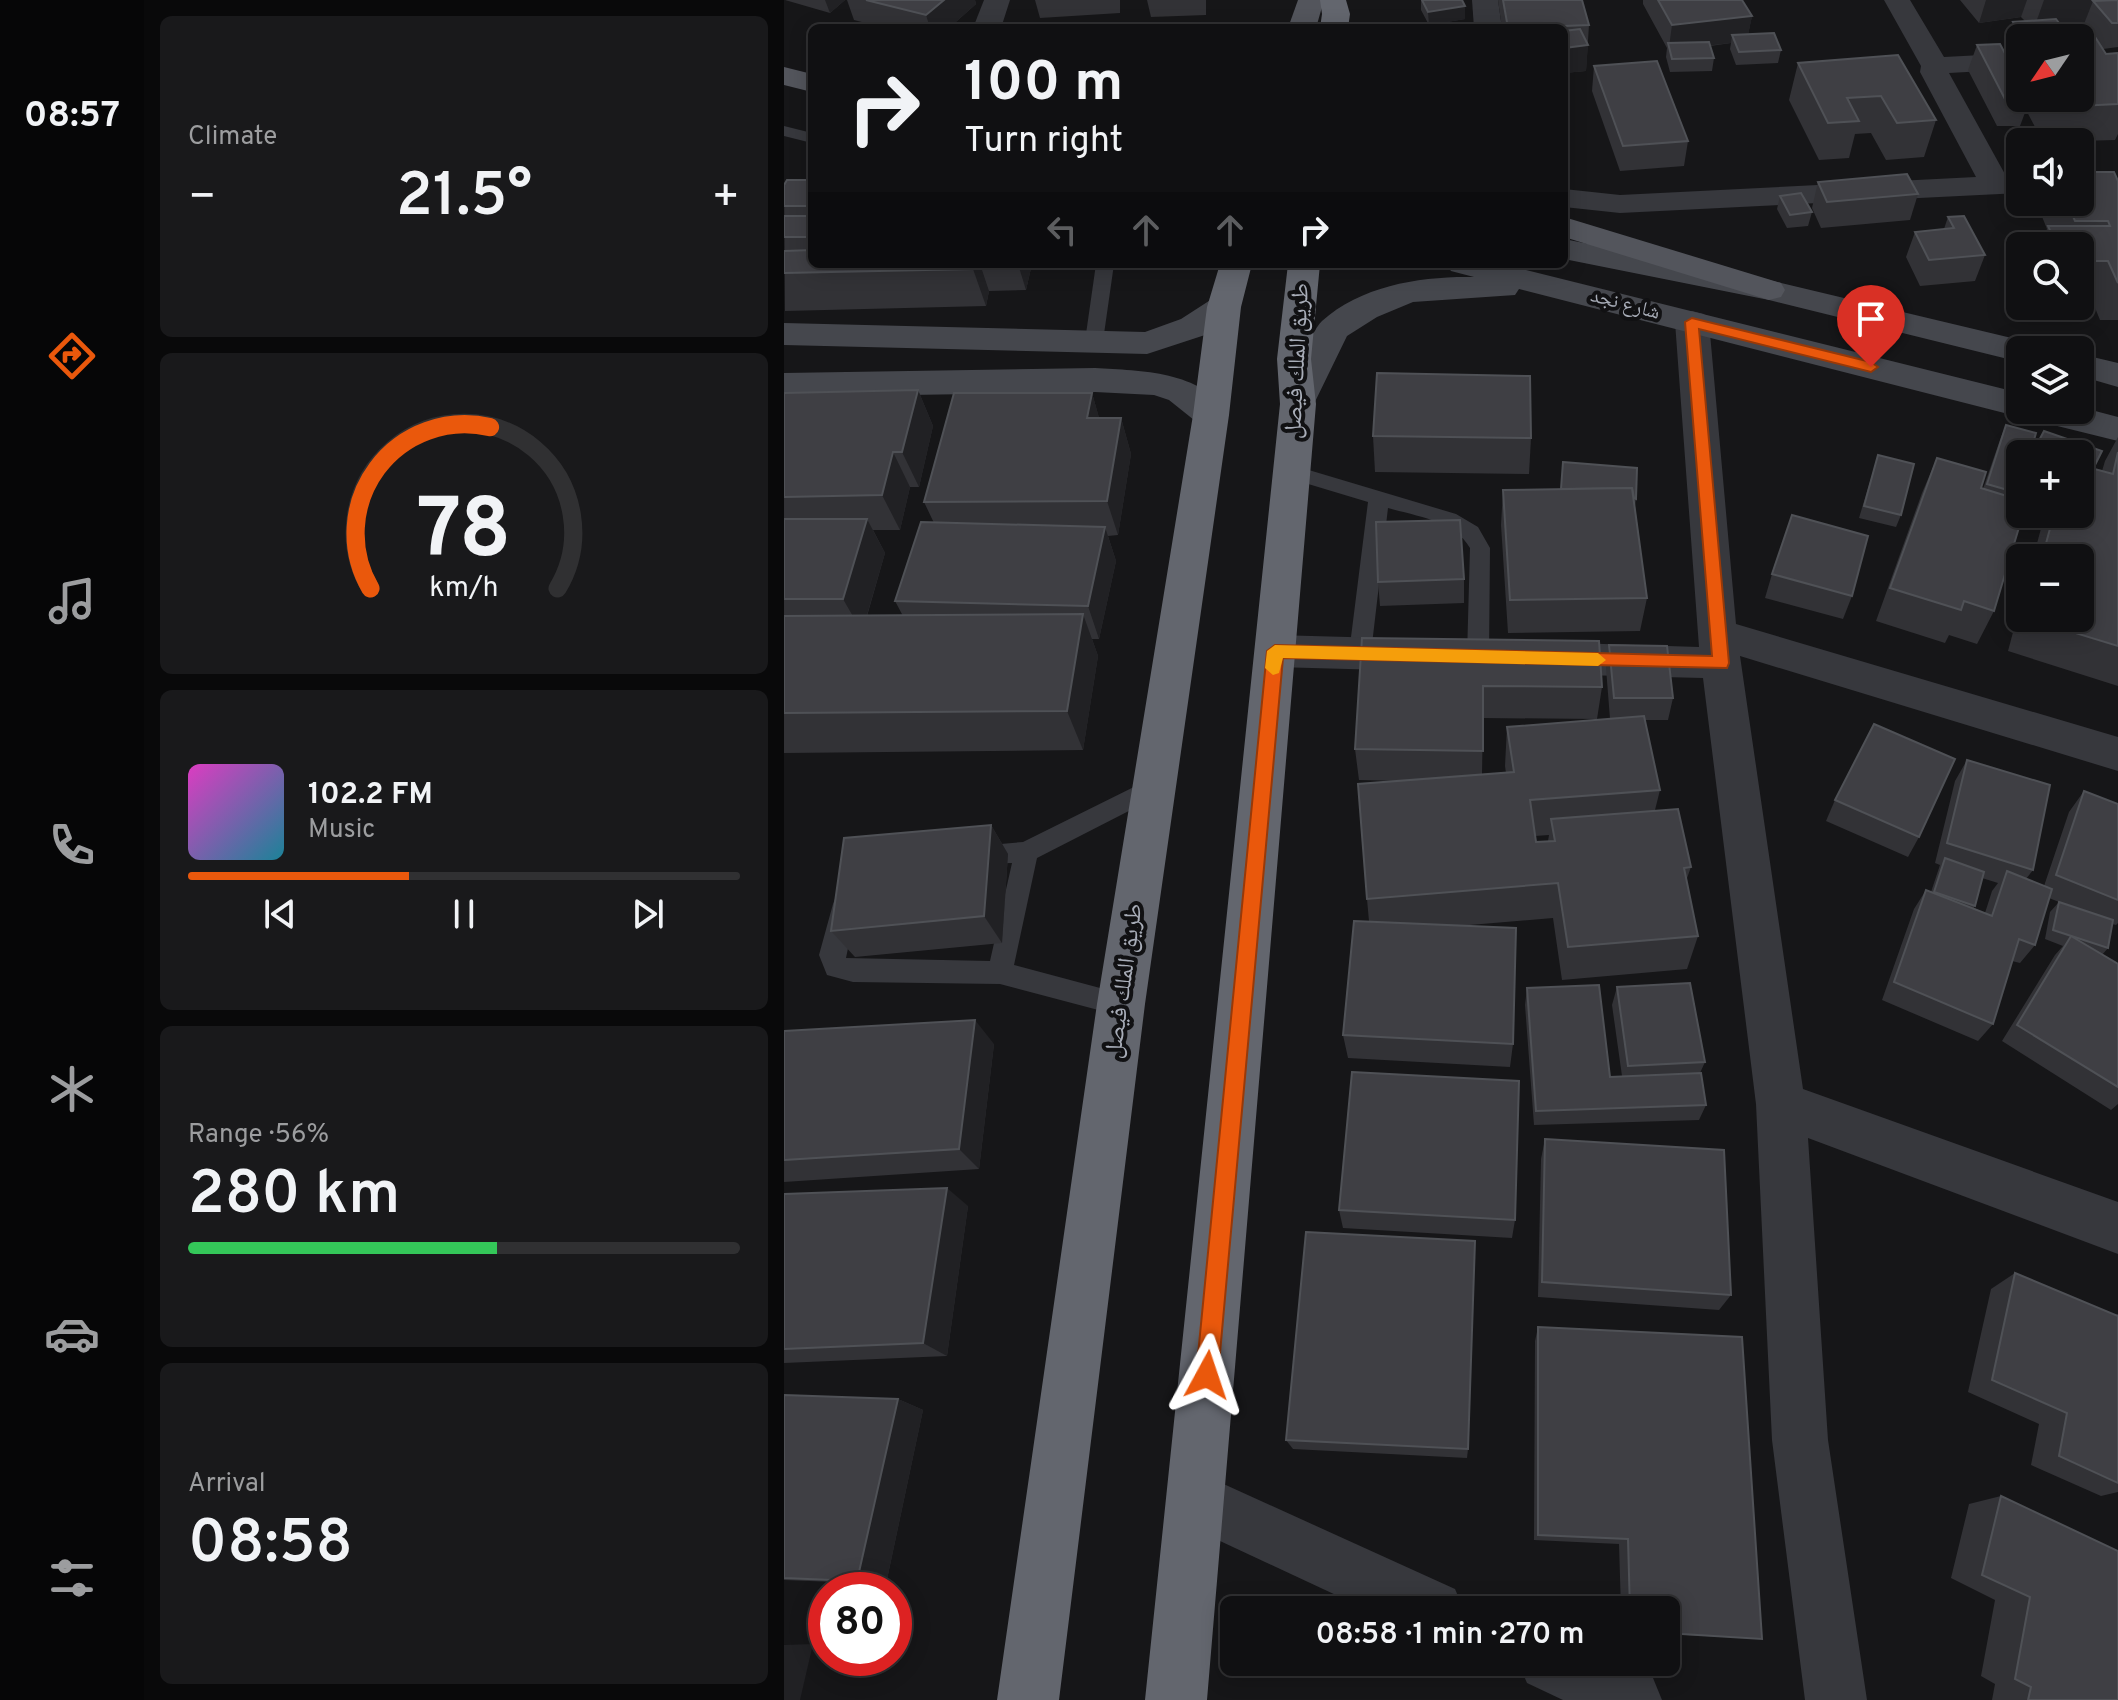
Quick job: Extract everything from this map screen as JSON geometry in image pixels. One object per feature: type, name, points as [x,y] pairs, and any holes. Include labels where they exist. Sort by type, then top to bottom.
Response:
[{"type":"highway","name":"طريق الملك فيصل","points":[[1176,1700],[1292,472],[1298,404],[1294,359],[1304,268]]},
{"type":"highway","name":"طريق الملك فيصل","points":[[1028,1700],[1121,1004],[1230,278]]},
{"type":"main road","points":[[1303,24],[1311,0]]},
{"type":"main road","points":[[784,76],[808,82]]},
{"type":"main road","points":[[1568,228],[1769,290]]},
{"type":"street","points":[[988,24],[997,0]]},
{"type":"street","points":[[1485,0],[1488,24]]},
{"type":"street","points":[[1897,0],[1935,66],[1934,72],[2006,181]]},
{"type":"street","points":[[1935,66],[2006,62]]},
{"type":"street","points":[[1568,198],[1620,204],[2006,184]]},
{"type":"street","name":"شارع نجد","points":[[1568,250],[1769,290],[2006,348]]},
{"type":"street","name":"شارع نجد","points":[[1479,268],[2006,401]]},
{"type":"street","points":[[784,334],[1147,343],[1173,336],[1230,278]]},
{"type":"street","points":[[1298,404],[1333,330],[1387,299],[1449,287],[1566,289]]},
{"type":"street","points":[[1692,322],[1719,648],[1781,1104],[1800,1440],[1836,1700]]},
{"type":"street","points":[[1094,341],[1095,380]]},
{"type":"street","points":[[2094,369],[2118,375]]},
{"type":"street","points":[[784,385],[1095,380],[1157,384],[1181,392],[1211,415]]},
{"type":"street","points":[[2094,423],[2118,429]]},
{"type":"street","points":[[1275,651],[1478,656],[1719,648],[2118,754]]},
{"type":"street","points":[[1781,1104],[2118,1228]]},
{"type":"street","points":[[1195,1500],[1404,1596]]},
{"type":"street","points":[[1579,1676],[1631,1700]]},
{"type":"lane","points":[[784,131],[808,137]]},
{"type":"lane","points":[[1094,341],[1104,268]]},
{"type":"lane","points":[[1292,472],[1449,519],[1471,532],[1480,548],[1478,656]]},
{"type":"lane","points":[[1360,653],[1379,498]]},
{"type":"lane","points":[[951,855],[1026,852],[1154,787]]},
{"type":"lane","points":[[1000,973],[1026,852]]},
{"type":"lane","points":[[849,887],[832,955],[836,967],[853,971],[1000,973],[1121,1004]]},
{"type":"building","points":[[866,0],[944,0],[926,15]]},
{"type":"building","points":[[1422,0],[1462,0],[1465,6],[1428,12]]},
{"type":"building","points":[[1503,0],[1582,0],[1589,25],[1568,26],[1507,24]]},
{"type":"building","points":[[1658,0],[1742,0],[1752,16],[1672,25]]},
{"type":"building","points":[[2118,0],[2118,23],[2112,23],[2093,1]]},
{"type":"building","points":[[2056,19],[2060,24],[2014,24]]},
{"type":"building","points":[[1580,29],[1588,45],[1568,48],[1568,30]]},
{"type":"building","points":[[1774,33],[1781,50],[1739,52],[1732,35]]},
{"type":"building","points":[[2094,35],[2106,54],[2118,53],[2118,104],[2094,105]]},
{"type":"building","points":[[1709,42],[1714,58],[1672,59],[1668,43]]},
{"type":"building","points":[[2000,44],[2006,55],[2006,101],[1977,45]]},
{"type":"building","points":[[1898,55],[1936,120],[1897,123],[1881,96],[1847,98],[1859,121],[1828,123],[1798,63]]},
{"type":"building","points":[[1657,61],[1688,141],[1623,146],[1594,66]]},
{"type":"building","points":[[2094,172],[2114,172],[2118,181],[2118,283],[2108,261],[2094,261],[2094,232],[2051,232],[2048,226],[2110,226],[2108,221],[2075,221],[2073,216],[2094,216]]},
{"type":"building","points":[[1907,174],[1918,194],[1827,202],[1818,182]]},
{"type":"building","points":[[787,180],[808,180],[808,206],[784,206],[784,185]]},
{"type":"building","points":[[1801,193],[1812,212],[1790,215],[1780,196]]},
{"type":"building","points":[[784,216],[808,216],[808,237],[784,237]]},
{"type":"building","points":[[1964,216],[1985,255],[1929,260],[1915,232],[1954,228],[1948,217]]},
{"type":"building","points":[[808,250],[808,268],[973,268],[784,273],[784,251]]},
{"type":"building","points":[[1377,373],[1530,376],[1531,438],[1373,436]]},
{"type":"building","points":[[918,390],[902,452],[893,452],[882,495],[784,497],[784,393]]},
{"type":"building","points":[[954,393],[1092,393],[1087,418],[1121,418],[1107,501],[924,502]]},
{"type":"building","points":[[2006,425],[2036,433],[2034,440],[2006,440],[2006,490],[1987,484]]},
{"type":"building","points":[[2044,431],[2070,440],[2039,440]]},
{"type":"building","points":[[2094,448],[2102,451],[2094,467]]},
{"type":"building","points":[[2118,452],[2118,646],[2072,632],[2094,632],[2094,544],[2046,544],[2050,528],[2094,528],[2094,469],[2113,474]]},
{"type":"building","points":[[1878,455],[1914,464],[1901,515],[1864,506]]},
{"type":"building","points":[[1937,458],[1986,472],[1981,488],[2006,496],[2006,528],[2019,528],[2014,544],[2006,544],[2006,571],[1994,611],[1964,601],[1961,610],[1890,588]]},
{"type":"building","points":[[1563,462],[1637,468],[1636,499],[1632,488],[1561,489]]},
{"type":"building","points":[[1632,488],[1647,598],[1510,600],[1503,490]]},
{"type":"building","points":[[1792,515],[1868,536],[1852,596],[1772,574]]},
{"type":"building","points":[[784,519],[867,519],[843,599],[784,599]]},
{"type":"building","points":[[1460,520],[1464,579],[1378,582],[1376,522]]},
{"type":"building","points":[[921,522],[1105,527],[1088,606],[895,601]]},
{"type":"building","points":[[1083,614],[1067,711],[784,713],[784,616]]},
{"type":"building","points":[[1362,638],[1599,641],[1602,687],[1483,686],[1483,751],[1355,749]]},
{"type":"building","points":[[1609,645],[1667,646],[1673,698],[1614,698]]},
{"type":"building","points":[[1644,716],[1660,790],[1530,800],[1536,842],[1555,841],[1551,819],[1678,809],[1691,867],[1684,868],[1698,936],[1568,947],[1558,883],[1367,899],[1358,784],[1514,772],[1507,727]]},
{"type":"building","points":[[1874,724],[1955,759],[1919,837],[1835,800]]},
{"type":"building","points":[[1967,760],[2050,785],[2033,870],[1947,843]]},
{"type":"building","points":[[2084,791],[2118,804],[2118,900],[2056,875]]},
{"type":"building","points":[[991,825],[984,916],[831,931],[844,838]]},
{"type":"building","points":[[1945,858],[1984,872],[1975,906],[1934,892]]},
{"type":"building","points":[[2007,871],[2052,889],[2035,945],[2019,939],[1993,1024],[1894,982],[1926,890],[1992,916]]},
{"type":"building","points":[[2059,902],[2113,920],[2108,948],[2053,930]]},
{"type":"building","points":[[1354,921],[1516,928],[1513,1044],[1343,1035]]},
{"type":"building","points":[[2071,936],[2118,964],[2118,1087],[2017,1025]]},
{"type":"building","points":[[1690,983],[1705,1062],[1628,1066],[1617,987]]},
{"type":"building","points":[[1599,985],[1610,1077],[1701,1073],[1706,1105],[1536,1111],[1527,988]]},
{"type":"building","points":[[975,1020],[959,1149],[784,1160],[784,1031]]},
{"type":"building","points":[[1352,1072],[1519,1081],[1515,1220],[1339,1210]]},
{"type":"building","points":[[1545,1139],[1724,1150],[1731,1295],[1542,1282]]},
{"type":"building","points":[[947,1188],[923,1343],[784,1349],[784,1194]]},
{"type":"building","points":[[1306,1232],[1475,1241],[1468,1449],[1286,1440]]},
{"type":"building","points":[[2015,1273],[2118,1316],[2118,1483],[2059,1456],[2067,1413],[1992,1380]]},
{"type":"building","points":[[1538,1327],[1742,1337],[1762,1639],[1680,1634],[1680,1596],[1630,1596],[1628,1539],[1538,1535]]},
{"type":"building","points":[[784,1395],[898,1399],[859,1572],[808,1572],[808,1579],[784,1578]]},
{"type":"building","points":[[2001,1496],[2118,1551],[2118,1700],[2028,1700],[2031,1687],[2015,1679],[2030,1597],[1982,1575]]},
{"type":"slow traffic","points":[[1273,668],[1275,651],[1598,660]]},
{"type":"route","points":[[1207,1375],[1275,651],[1721,663],[1692,322],[1871,367]]}]
